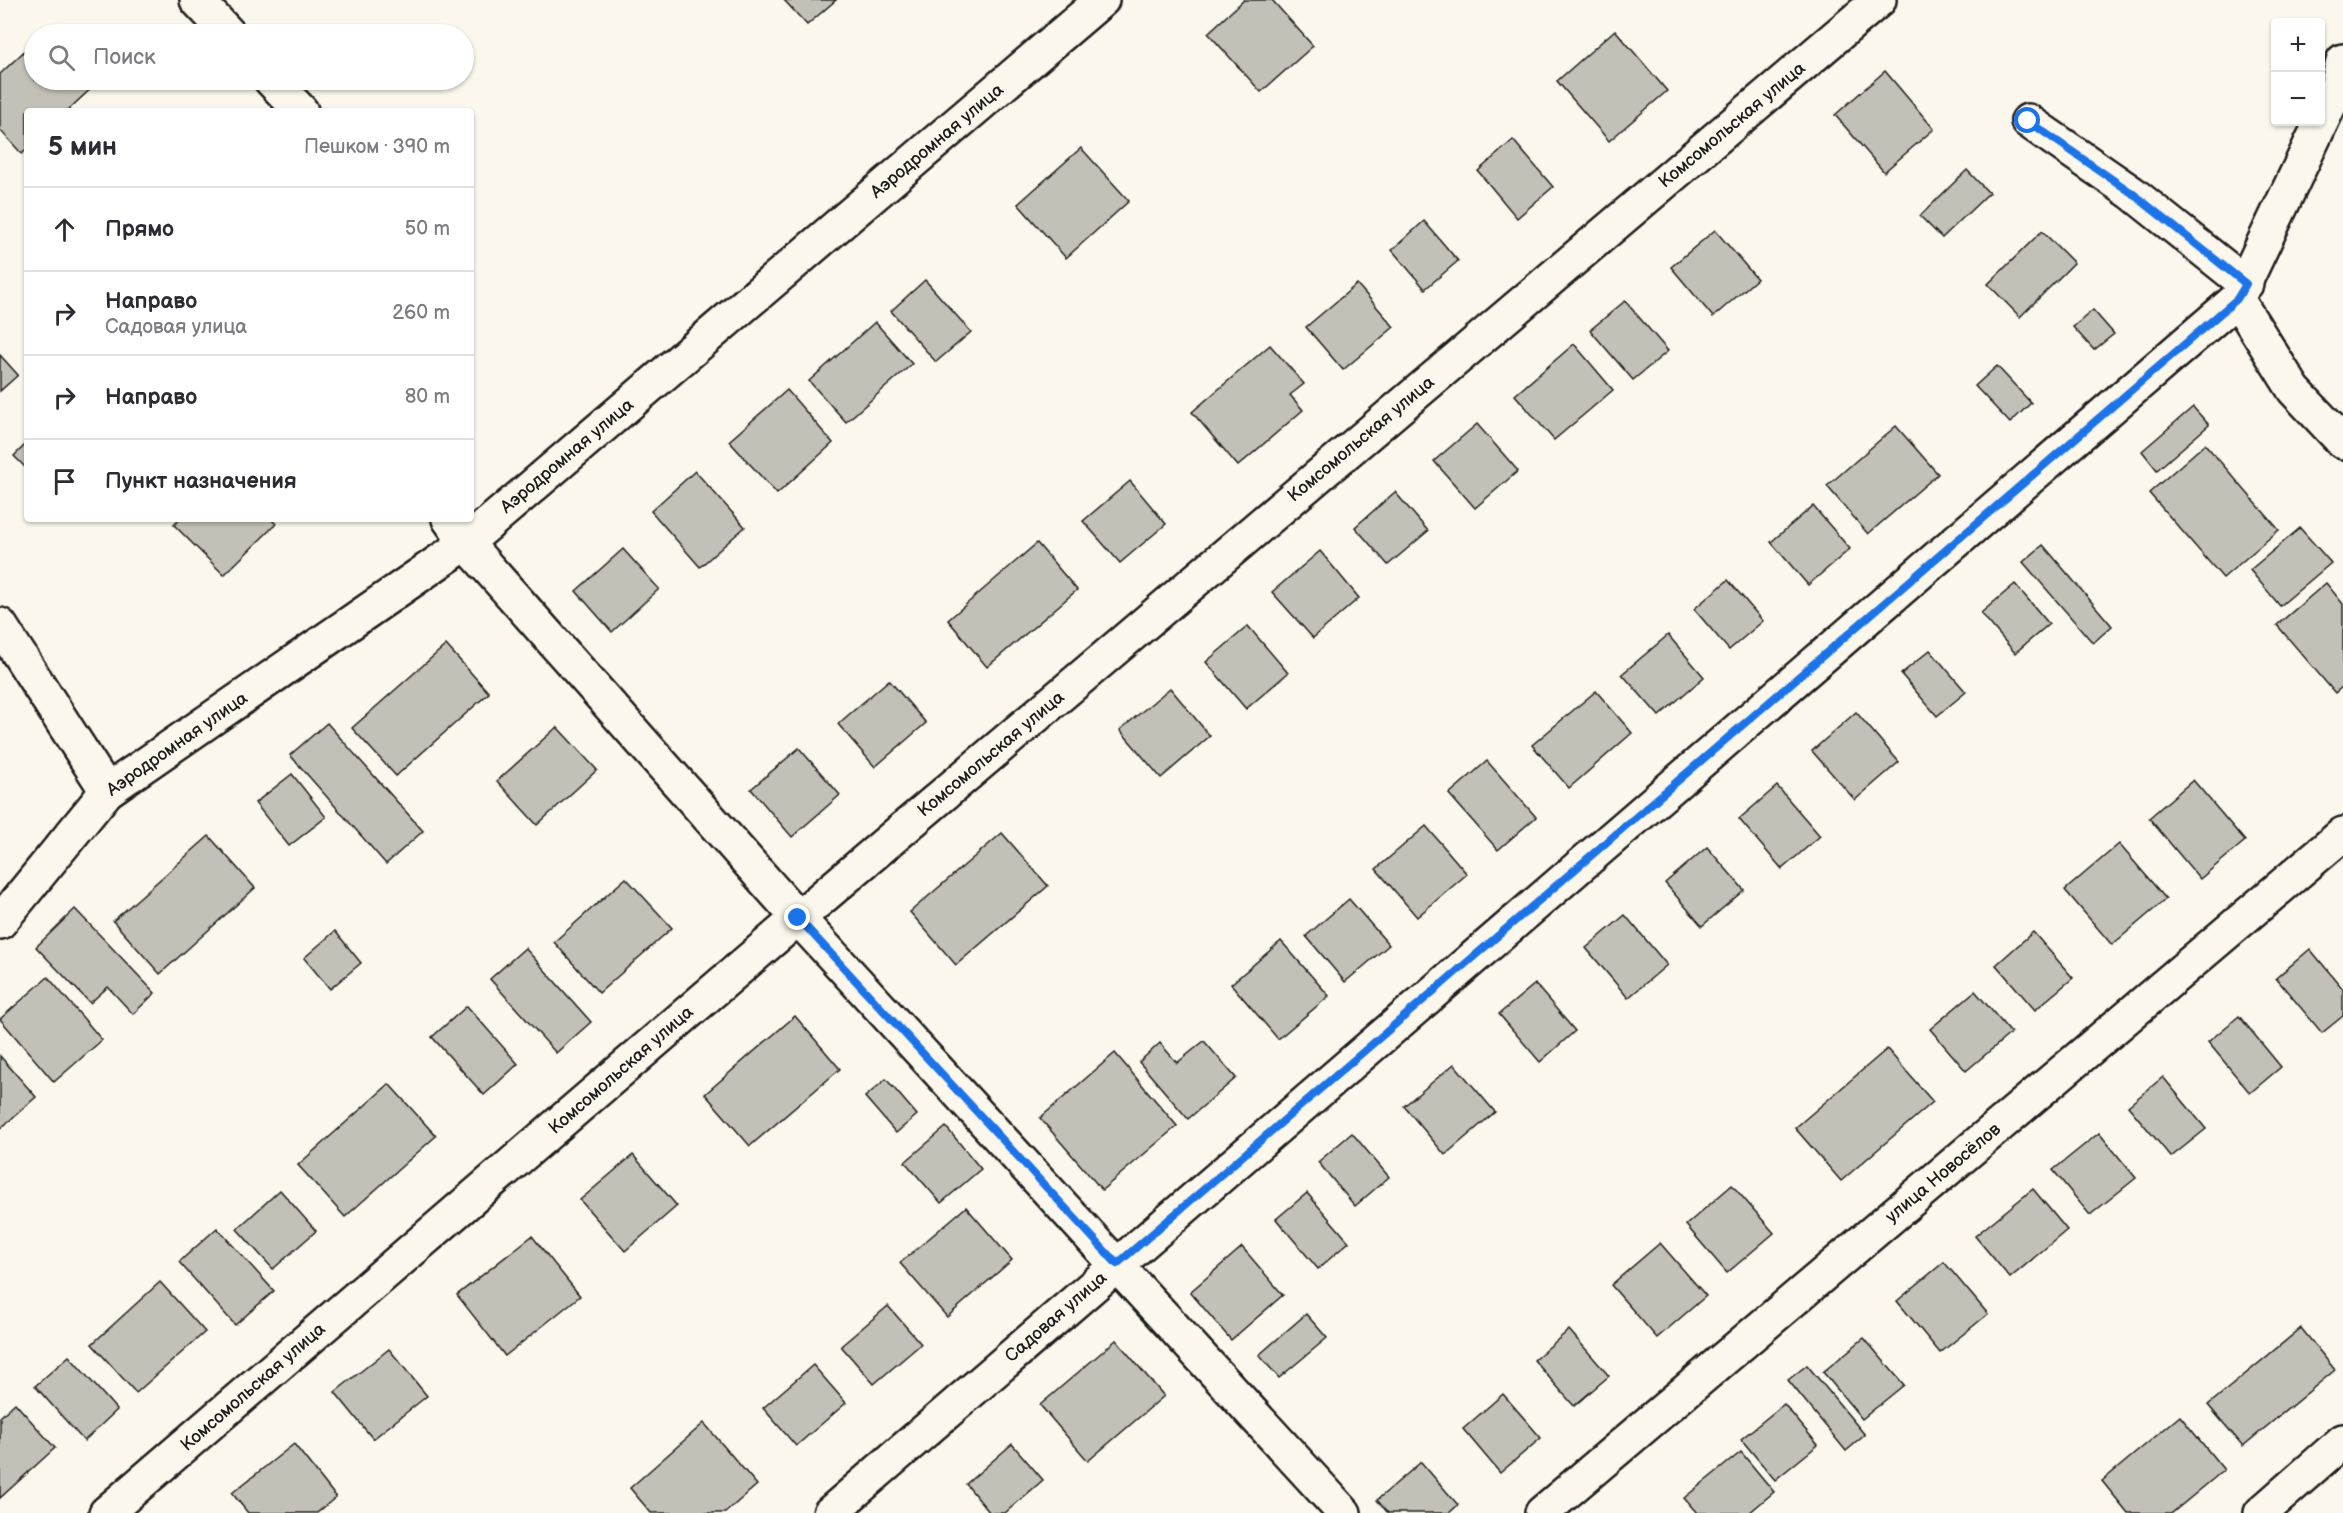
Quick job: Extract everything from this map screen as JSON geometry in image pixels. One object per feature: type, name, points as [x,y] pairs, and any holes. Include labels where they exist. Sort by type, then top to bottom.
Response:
[{"type":"street","points":[[196,0],[219,24]]},
{"type":"street","name":"Аэродромная улица","points":[[474,517],[1102,0]]},
{"type":"street","name":"Комсомольская улица","points":[[106,1513],[798,918],[1880,0]]},
{"type":"street","points":[[2242,291],[2341,82]]},
{"type":"street","points":[[281,90],[298,108]]},
{"type":"street","points":[[2028,121],[2132,193],[2242,291],[2294,390],[2343,442]]},
{"type":"street","name":"Садовая улица","points":[[830,1513],[2242,291]]},
{"type":"street","points":[[457,531],[798,918],[1344,1513]]},
{"type":"street","name":"Аэродромная улица","points":[[0,922],[107,791],[457,531]]},
{"type":"street","points":[[0,625],[107,791]]},
{"type":"street","name":"улица Новосёлов","points":[[1542,1513],[2343,834]]},
{"type":"street","points":[[2261,1513],[2343,1442]]},
{"type":"building","points":[[784,0],[836,0],[807,25]]},
{"type":"building","points":[[1244,0],[1272,0],[1313,46],[1261,92],[1208,33]]},
{"type":"building","points":[[1615,30],[1667,91],[1609,141],[1557,81]]},
{"type":"building","points":[[24,51],[24,90],[89,90],[70,108],[24,108],[24,152],[22,154],[0,130],[0,74]]},
{"type":"building","points":[[1885,71],[1934,129],[1884,172],[1835,115]]},
{"type":"building","points":[[1513,140],[1553,187],[1517,218],[1478,171]]},
{"type":"building","points":[[1081,148],[1129,201],[1066,258],[1018,204]]},
{"type":"building","points":[[1967,170],[1989,193],[1942,238],[1920,216]]},
{"type":"building","points":[[1424,221],[1458,261],[1425,289],[1392,250]]},
{"type":"building","points":[[1715,230],[1757,279],[1713,317],[1671,267]]},
{"type":"building","points":[[2042,231],[2074,263],[2020,317],[1988,284]]},
{"type":"building","points":[[925,280],[971,332],[936,362],[891,311]]},
{"type":"building","points":[[1357,284],[1394,327],[1343,370],[1306,327]]},
{"type":"building","points":[[1625,301],[1668,351],[1633,380],[1590,330]]},
{"type":"building","points":[[2093,310],[2114,334],[2094,350],[2073,327]]},
{"type":"building","points":[[875,322],[912,364],[846,422],[809,381]]},
{"type":"building","points":[[1574,344],[1613,390],[1554,440],[1515,395]]},
{"type":"building","points":[[1270,345],[1304,384],[1290,395],[1303,410],[1238,466],[1192,412]]},
{"type":"building","points":[[0,355],[18,375],[0,391]]},
{"type":"building","points":[[1997,366],[2031,403],[2010,423],[1975,386]]},
{"type":"building","points":[[787,390],[833,443],[777,494],[729,441]]},
{"type":"building","points":[[2193,407],[2209,425],[2157,470],[2142,451]]},
{"type":"building","points":[[1477,424],[1518,471],[1475,508],[1434,461]]},
{"type":"building","points":[[1896,426],[1938,474],[1868,534],[1827,486]]},
{"type":"building","points":[[2205,444],[2279,530],[2223,578],[2149,493]]},
{"type":"building","points":[[24,446],[24,466],[14,456]]},
{"type":"building","points":[[695,471],[745,527],[700,567],[651,511]]},
{"type":"building","points":[[1130,481],[1166,524],[1120,563],[1083,521]]},
{"type":"building","points":[[1395,492],[1428,531],[1388,565],[1355,527]]},
{"type":"building","points":[[1813,506],[1850,549],[1808,585],[1771,542]]},
{"type":"building","points":[[177,522],[274,522],[276,524],[224,575],[174,525]]},
{"type":"building","points":[[2300,528],[2331,563],[2280,606],[2250,570]]},
{"type":"building","points":[[1037,543],[1077,590],[987,667],[948,620]]},
{"type":"building","points":[[2043,545],[2112,626],[2093,643],[2023,562]]},
{"type":"building","points":[[623,549],[659,589],[612,632],[576,591]]},
{"type":"building","points":[[1320,551],[1359,598],[1313,638],[1272,592]]},
{"type":"building","points":[[1728,580],[1763,621],[1729,650],[1694,609]]},
{"type":"building","points":[[2326,583],[2343,604],[2343,686],[2335,693],[2277,625]]},
{"type":"building","points":[[2015,584],[2049,624],[2015,653],[1981,613]]},
{"type":"building","points":[[1248,626],[1288,673],[1246,709],[1206,662]]},
{"type":"building","points":[[1668,635],[1704,677],[1659,716],[1622,674]]},
{"type":"building","points":[[446,645],[489,693],[396,776],[352,728]]},
{"type":"building","points":[[1930,650],[1966,692],[1937,716],[1901,674]]},
{"type":"building","points":[[889,680],[926,723],[875,767],[838,724]]},
{"type":"building","points":[[1170,688],[1210,736],[1161,778],[1120,730]]},
{"type":"building","points":[[1596,691],[1632,733],[1569,788],[1532,745]]},
{"type":"building","points":[[1856,712],[1899,762],[1855,800],[1812,751]]},
{"type":"building","points":[[327,723],[423,831],[386,864],[290,755]]},
{"type":"building","points":[[557,727],[597,770],[537,825],[497,781]]},
{"type":"building","points":[[799,748],[840,795],[792,837],[751,789]]},
{"type":"building","points":[[1487,761],[1536,817],[1498,850],[1449,794]]},
{"type":"building","points":[[292,774],[326,817],[289,846],[255,803]]},
{"type":"building","points":[[2193,780],[2245,841],[2200,879],[2149,818]]},
{"type":"building","points":[[1777,786],[1820,836],[1782,869],[1739,819]]},
{"type":"building","points":[[1426,826],[1467,874],[1417,917],[1376,869]]},
{"type":"building","points":[[1002,833],[1048,886],[956,965],[910,912]]},
{"type":"building","points":[[209,836],[255,888],[160,974],[113,921]]},
{"type":"building","points":[[2119,844],[2166,899],[2112,945],[2065,890]]},
{"type":"building","points":[[1707,847],[1744,890],[1702,926],[1665,883]]},
{"type":"building","points":[[626,878],[672,928],[599,993],[554,942]]},
{"type":"building","points":[[1349,899],[1389,945],[1345,982],[1306,936]]},
{"type":"building","points":[[75,909],[155,993],[133,1014],[108,987],[90,1003],[36,947]]},
{"type":"building","points":[[1625,915],[1667,965],[1628,998],[1586,948]]},
{"type":"building","points":[[335,931],[361,963],[330,989],[304,958]]},
{"type":"building","points":[[2033,932],[2073,978],[2035,1010],[1996,965]]},
{"type":"building","points":[[1281,941],[1329,996],[1278,1039],[1231,984]]},
{"type":"building","points":[[525,948],[591,1022],[556,1053],[490,979]]},
{"type":"building","points":[[2310,949],[2343,989],[2343,1016],[2322,1033],[2276,978]]},
{"type":"building","points":[[48,977],[102,1040],[54,1082],[0,1019]]},
{"type":"building","points":[[1535,984],[1575,1031],[1540,1062],[1499,1014]]},
{"type":"building","points":[[1975,991],[2011,1033],[1966,1071],[1930,1029]]},
{"type":"building","points":[[467,1006],[518,1064],[484,1095],[432,1037]]},
{"type":"building","points":[[795,1016],[840,1069],[750,1146],[705,1094]]},
{"type":"building","points":[[2239,1016],[2281,1067],[2250,1093],[2208,1042]]},
{"type":"building","points":[[1204,1041],[1236,1078],[1188,1119],[1139,1062],[1160,1043],[1177,1063]]},
{"type":"building","points":[[1887,1049],[1933,1102],[1841,1181],[1795,1128]]},
{"type":"building","points":[[1115,1053],[1177,1126],[1102,1190],[1040,1118]]},
{"type":"building","points":[[0,1056],[36,1097],[0,1129]]},
{"type":"building","points":[[1454,1064],[1495,1112],[1445,1155],[1404,1106]]},
{"type":"building","points":[[2163,1077],[2206,1129],[2171,1157],[2128,1106]]},
{"type":"building","points":[[886,1079],[917,1115],[896,1133],[865,1097]]},
{"type":"building","points":[[389,1084],[436,1136],[345,1217],[298,1165]]},
{"type":"building","points":[[946,1127],[981,1169],[941,1203],[905,1162]]},
{"type":"building","points":[[1352,1133],[1389,1177],[1355,1206],[1318,1162]]},
{"type":"building","points":[[2099,1133],[2136,1178],[2090,1215],[2053,1170]]},
{"type":"building","points":[[633,1155],[677,1206],[625,1251],[580,1200]]},
{"type":"building","points":[[1732,1185],[1774,1233],[1727,1273],[1686,1225]]},
{"type":"building","points":[[2033,1189],[2067,1230],[2010,1278],[1975,1236]]},
{"type":"building","points":[[280,1190],[316,1231],[273,1269],[237,1229]]},
{"type":"building","points":[[1307,1193],[1349,1242],[1318,1269],[1276,1219]]},
{"type":"building","points":[[966,1207],[1012,1260],[947,1317],[900,1263]]},
{"type":"building","points":[[217,1228],[274,1291],[235,1325],[179,1262]]},
{"type":"building","points":[[532,1236],[580,1296],[505,1356],[457,1295]]},
{"type":"building","points":[[1660,1243],[1706,1296],[1657,1338],[1611,1285]]},
{"type":"building","points":[[1242,1247],[1283,1295],[1231,1340],[1190,1292]]},
{"type":"building","points":[[1944,1262],[1988,1314],[1940,1353],[1897,1301]]},
{"type":"building","points":[[160,1282],[205,1332],[136,1393],[92,1344]]},
{"type":"building","points":[[888,1306],[921,1344],[874,1384],[841,1346]]},
{"type":"building","points":[[1306,1314],[1327,1338],[1279,1378],[1259,1355]]},
{"type":"building","points":[[2301,1328],[2335,1370],[2243,1446],[2208,1405]]},
{"type":"building","points":[[1569,1330],[1609,1376],[1574,1406],[1534,1360]]},
{"type":"building","points":[[1864,1338],[1904,1385],[1862,1419],[1823,1372]]},
{"type":"building","points":[[1116,1340],[1164,1396],[1088,1461],[1040,1405]]},
{"type":"building","points":[[389,1349],[427,1396],[373,1439],[335,1392]]},
{"type":"building","points":[[69,1356],[117,1410],[84,1441],[35,1386]]},
{"type":"building","points":[[813,1365],[846,1403],[796,1446],[763,1408]]},
{"type":"building","points":[[1807,1365],[1865,1435],[1846,1451],[1788,1380]]},
{"type":"building","points":[[1503,1394],[1541,1438],[1500,1473],[1463,1429]]},
{"type":"building","points":[[15,1403],[55,1448],[0,1498],[0,1417]]},
{"type":"building","points":[[1784,1404],[1818,1445],[1775,1480],[1741,1439]]},
{"type":"building","points":[[2180,1416],[2224,1470],[2172,1513],[2128,1513],[2102,1481]]},
{"type":"building","points":[[704,1423],[757,1485],[725,1513],[651,1513],[630,1488]]},
{"type":"building","points":[[294,1444],[336,1497],[317,1513],[248,1513],[232,1493]]},
{"type":"building","points":[[1012,1444],[1043,1480],[1005,1513],[990,1513],[966,1484]]},
{"type":"building","points":[[1741,1452],[1774,1492],[1749,1513],[1697,1513],[1684,1498]]},
{"type":"building","points":[[1421,1462],[1458,1505],[1449,1513],[1388,1513],[1377,1500]]},
{"type":"route","points":[[798,918],[1117,1264],[2237,299],[2246,284],[2132,193],[2028,121]]}]
